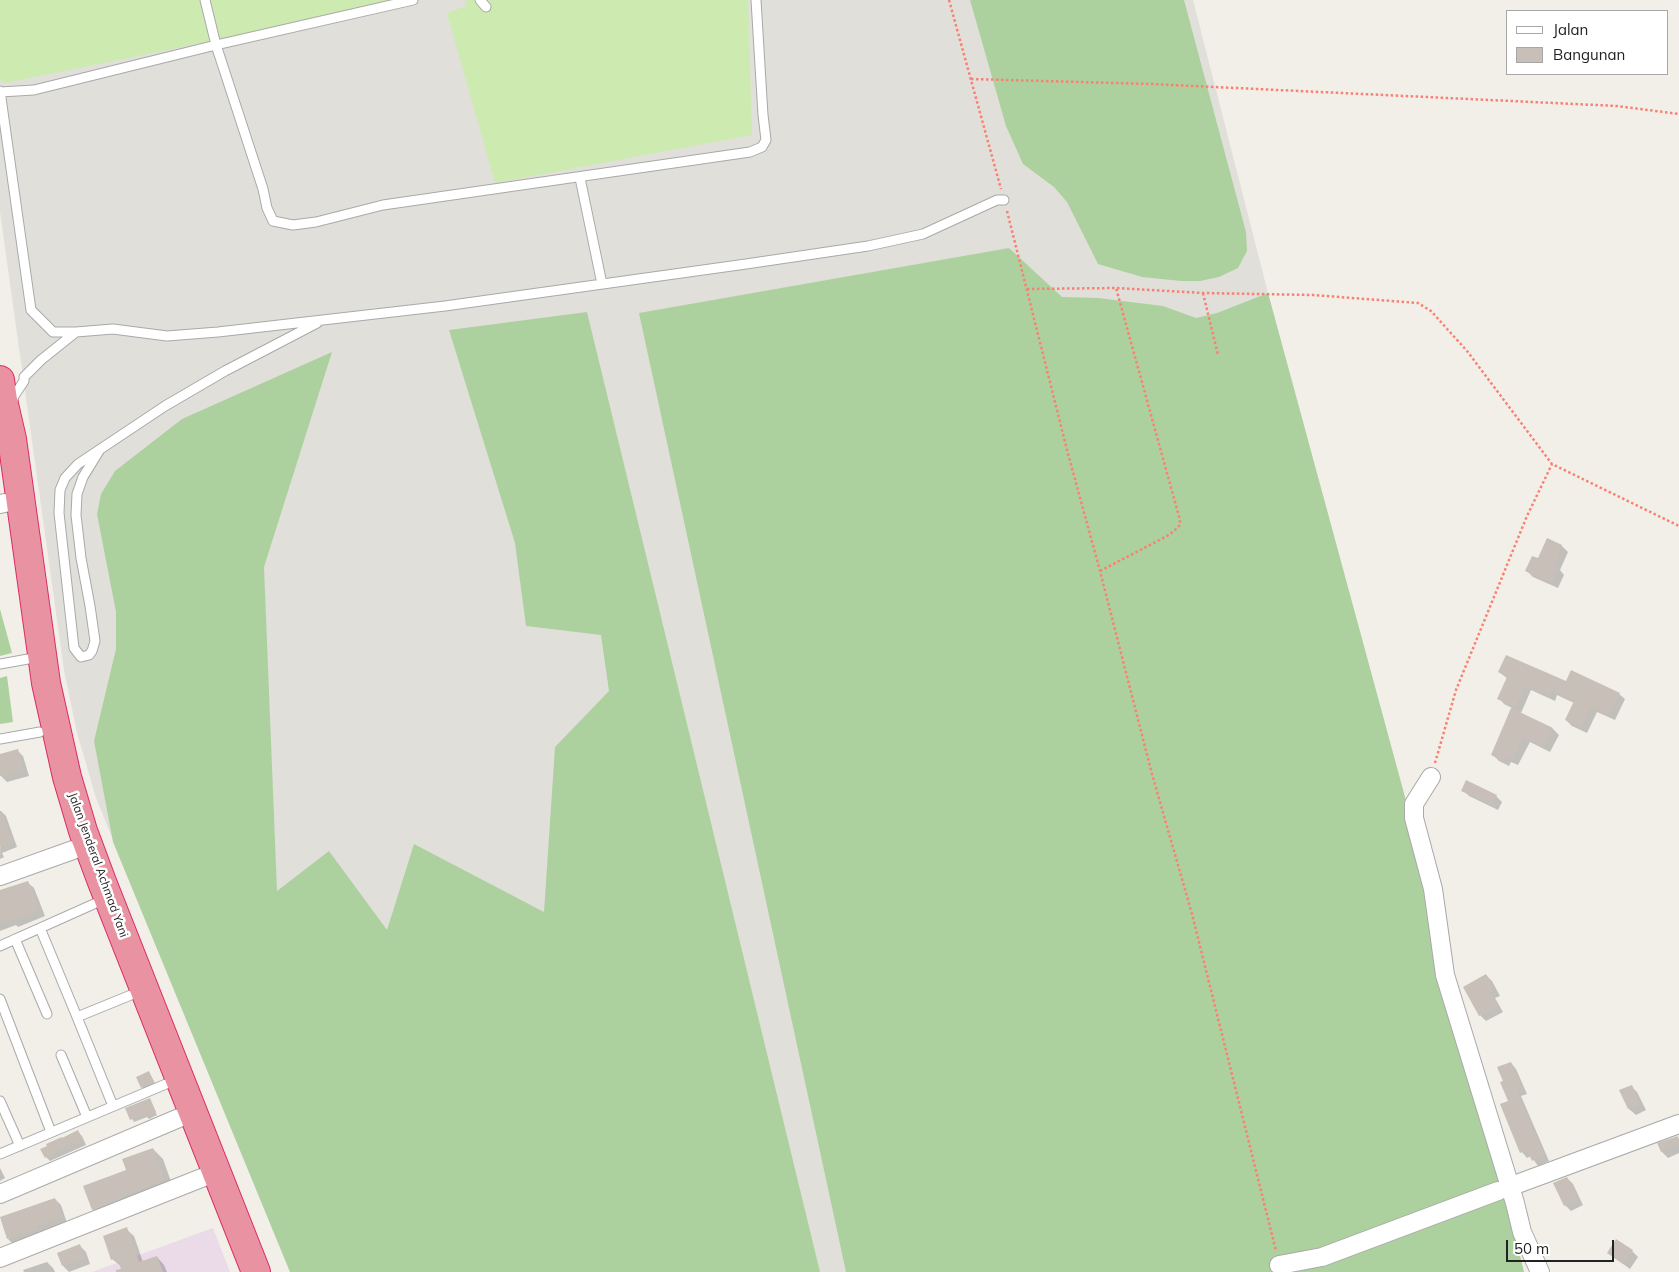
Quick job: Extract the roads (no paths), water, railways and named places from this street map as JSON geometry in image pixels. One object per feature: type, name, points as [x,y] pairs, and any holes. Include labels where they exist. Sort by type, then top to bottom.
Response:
[{"type":"highway","name":"Jalan Jenderal Achmad Yani","points":[[0,380],[6,450],[46,683],[67,777],[83,831],[96,891],[131,995],[241,1272]]},
{"type":"highway","name":"Jalan Jenderal Achmad Yani","points":[[6,450],[2,504],[16,572],[40,732],[73,850],[96,891],[256,1272]]},
{"type":"street","points":[[1430,777],[1414,804],[1414,818],[1433,889],[1445,975],[1504,1189],[1540,1272]]},
{"type":"street","points":[[0,876],[73,850]]},
{"type":"street","points":[[0,1194],[179,1118]]},
{"type":"street","points":[[1279,1265],[1322,1257],[1679,1124]]},
{"type":"street","points":[[0,1258],[204,1177]]},
{"type":"lane","points":[[205,0],[216,45],[263,189],[267,208],[273,221],[293,224],[316,222],[383,206],[750,152],[762,147],[766,140],[756,0]]},
{"type":"lane","points":[[412,0],[216,45],[34,90],[0,92],[31,310],[53,332],[113,329],[167,336],[323,320],[445,306],[868,246],[923,234],[997,200],[1004,200]]},
{"type":"lane","points":[[580,178],[602,284]]},
{"type":"lane","points":[[99,451],[83,477],[76,494],[76,515],[81,558],[94,641],[89,655],[81,657],[74,648],[59,512],[60,490],[65,478],[78,464],[165,406],[225,371],[323,320]]},
{"type":"lane","points":[[6,450],[11,406],[14,396],[24,381],[24,377],[41,360],[76,332]]},
{"type":"lane","points":[[0,664],[28,659]]},
{"type":"lane","points":[[0,739],[40,732]]},
{"type":"lane","points":[[0,946],[40,928],[96,891]]},
{"type":"lane","points":[[40,928],[112,1106]]},
{"type":"lane","points":[[15,939],[47,1014]]},
{"type":"lane","points":[[77,1016],[131,995]]},
{"type":"lane","points":[[0,999],[51,1132]]},
{"type":"lane","points":[[61,1055],[87,1117]]},
{"type":"lane","points":[[0,1154],[166,1084]]},
{"type":"lane","points":[[0,1101],[20,1146]]}]
